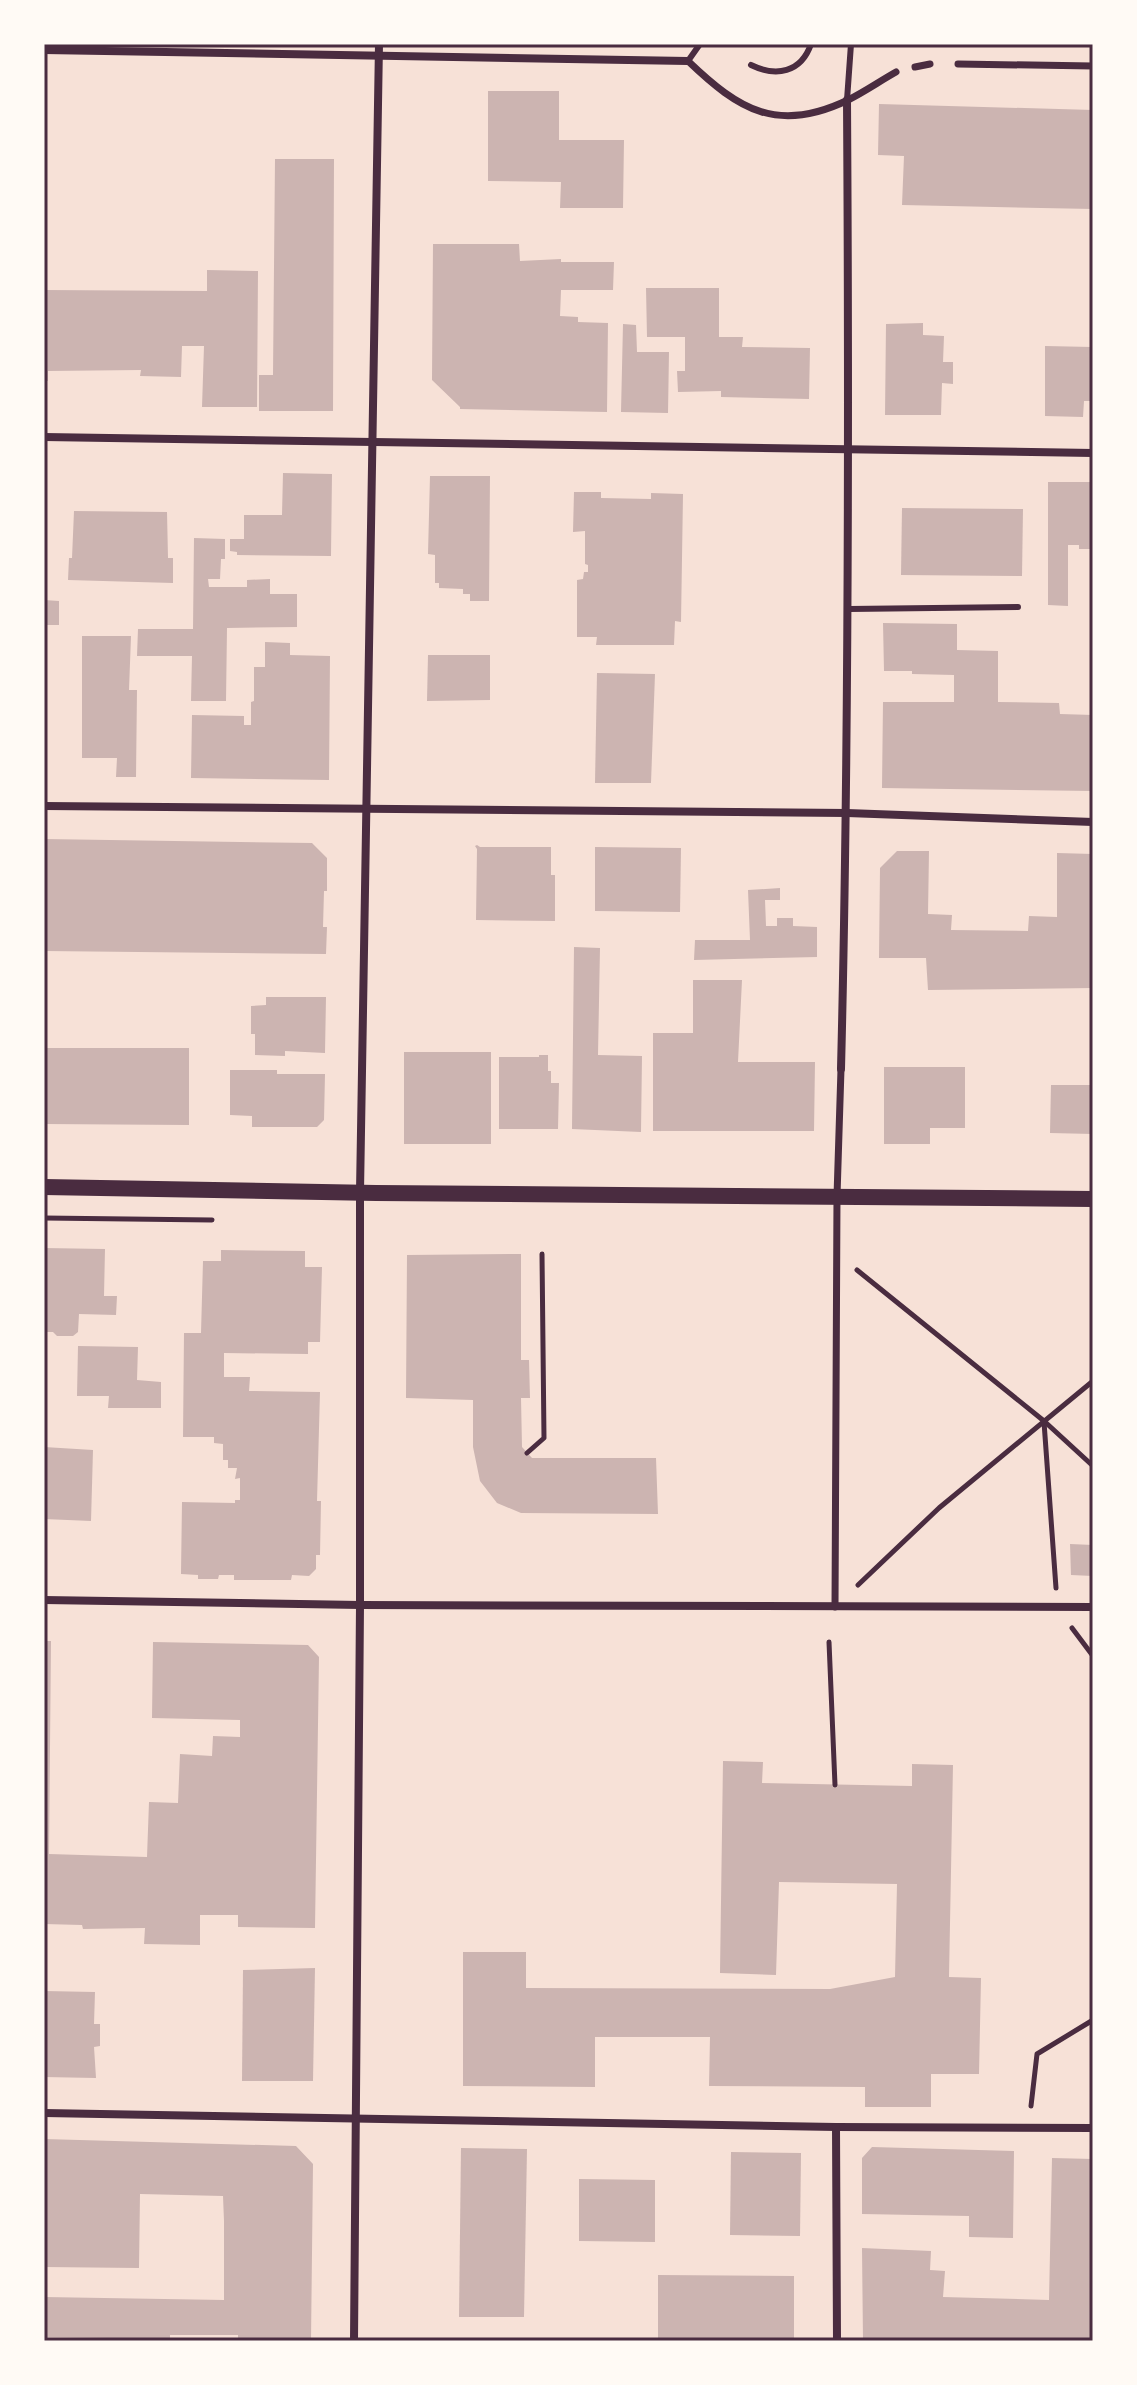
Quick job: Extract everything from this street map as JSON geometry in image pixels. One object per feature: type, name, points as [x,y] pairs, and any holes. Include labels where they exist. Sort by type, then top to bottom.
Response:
[{"type":"main road","points":[[44,1187],[1093,1199]]},
{"type":"street","points":[[354,2341],[360,1192],[379,44]]},
{"type":"street","points":[[44,50],[688,61],[742,105],[766,115],[792,116],[847,100],[896,72]]},
{"type":"street","points":[[915,67],[930,64]]},
{"type":"street","points":[[958,64],[1093,66]]},
{"type":"street","points":[[835,1607],[837,1196],[849,609],[847,100]]},
{"type":"street","points":[[44,437],[1093,453]]},
{"type":"street","points":[[44,806],[847,813],[1093,822]]},
{"type":"street","points":[[44,1600],[360,1605],[1093,1607]]},
{"type":"street","points":[[44,2113],[836,2127],[1093,2128]]},
{"type":"street","points":[[836,2127],[837,2341]]},
{"type":"lane","points":[[751,65],[776,73],[789,69],[800,62],[811,44]]},
{"type":"lane","points":[[847,100],[851,44]]},
{"type":"lane","points":[[688,61],[701,45]]},
{"type":"lane","points":[[849,609],[1018,607]]},
{"type":"path","points":[[527,1453],[544,1438],[542,1254]]},
{"type":"path","points":[[838,1258],[853,1266],[1044,1421],[1093,1466]]},
{"type":"path","points":[[835,1607],[939,1508],[1093,1381]]},
{"type":"path","points":[[1044,1421],[1056,1607]]},
{"type":"path","points":[[829,1642],[835,1785]]},
{"type":"path","points":[[1029,2127],[1037,2054],[1093,2020]]},
{"type":"building","points":[[1032,44],[1055,44],[1056,46],[1040,47]]},
{"type":"building","points":[[488,91],[559,91],[559,140],[624,140],[623,208],[560,208],[561,182],[488,181]]},
{"type":"building","points":[[879,104],[1093,110],[1093,209],[902,205],[904,156],[878,155]]},
{"type":"building","points":[[275,159],[334,159],[333,411],[259,411],[259,375],[273,375]]},
{"type":"building","points":[[433,244],[519,244],[520,261],[561,259],[561,262],[614,262],[613,290],[561,290],[560,316],[578,317],[578,322],[608,323],[607,412],[460,409],[432,380]]},
{"type":"building","points":[[207,270],[258,271],[257,407],[202,407],[204,346],[182,346],[181,377],[140,376],[141,370],[48,371],[48,381],[44,381],[44,290],[207,291]]},
{"type":"building","points":[[646,288],[719,288],[719,337],[743,337],[742,347],[810,348],[809,399],[721,397],[721,391],[678,392],[677,371],[685,371],[685,337],[647,337]]},
{"type":"building","points":[[923,323],[923,335],[944,336],[943,362],[953,362],[953,384],[942,383],[941,415],[885,415],[886,324]]},
{"type":"building","points":[[623,324],[636,325],[637,352],[669,352],[668,413],[621,412]]},
{"type":"building","points":[[1045,346],[1092,347],[1092,401],[1084,401],[1083,417],[1045,416]]},
{"type":"building","points":[[283,473],[332,474],[331,556],[237,555],[237,552],[230,551],[230,539],[244,539],[244,515],[282,515]]},
{"type":"building","points":[[430,476],[490,476],[489,601],[470,601],[470,594],[463,594],[463,589],[439,588],[439,583],[435,583],[435,555],[428,554]]},
{"type":"building","points":[[1048,482],[1093,482],[1093,549],[1068,545],[1068,606],[1048,605]]},
{"type":"building","points":[[574,492],[601,492],[601,498],[651,499],[651,493],[683,494],[681,622],[675,621],[674,645],[596,645],[597,637],[577,637],[577,580],[583,579],[588,565],[585,564],[585,531],[573,532]]},
{"type":"building","points":[[902,508],[1023,509],[1022,576],[901,575]]},
{"type":"building","points":[[74,511],[167,512],[168,558],[173,558],[173,583],[68,580]]},
{"type":"building","points":[[194,538],[225,539],[225,559],[221,559],[220,579],[208,579],[209,587],[247,587],[247,580],[270,579],[270,594],[297,594],[297,627],[227,628],[226,701],[191,701],[192,656],[137,656],[138,629],[193,629]]},
{"type":"building","points":[[44,600],[59,601],[59,625],[44,625]]},
{"type":"building","points":[[883,623],[957,624],[957,650],[998,651],[998,702],[1059,703],[1060,714],[1093,715],[1093,791],[882,788],[883,702],[954,702],[954,675],[884,671]]},
{"type":"building","points":[[82,636],[131,636],[129,690],[137,690],[136,777],[116,777],[117,758],[82,758]]},
{"type":"building","points":[[265,642],[290,643],[290,655],[330,656],[329,780],[191,778],[192,715],[244,716],[244,725],[251,725],[254,667],[265,667]]},
{"type":"building","points":[[428,655],[490,655],[490,700],[427,701]]},
{"type":"building","points":[[597,673],[655,674],[651,783],[595,783]]},
{"type":"building","points":[[44,839],[312,843],[327,858],[323,927],[327,927],[326,954],[44,951]]},
{"type":"building","points":[[477,845],[551,847],[551,875],[555,875],[555,921],[476,920]]},
{"type":"building","points":[[595,847],[681,848],[680,912],[595,911]]},
{"type":"building","points":[[897,851],[929,851],[928,914],[952,915],[951,930],[1028,931],[1029,916],[1057,917],[1057,853],[1093,854],[1093,988],[928,990],[926,958],[879,958],[880,868]]},
{"type":"building","points":[[780,888],[780,900],[765,900],[766,926],[777,926],[777,918],[793,918],[793,926],[817,927],[817,957],[694,960],[695,940],[750,940],[748,890]]},
{"type":"building","points":[[574,947],[600,948],[598,1055],[642,1056],[641,1132],[572,1129]]},
{"type":"building","points":[[693,980],[742,980],[738,1062],[815,1062],[814,1131],[653,1131],[653,1033],[693,1033]]},
{"type":"building","points":[[266,997],[326,997],[325,1053],[285,1051],[285,1056],[255,1055],[251,1006],[266,1005]]},
{"type":"building","points":[[44,1048],[189,1048],[189,1125],[44,1124]]},
{"type":"building","points":[[404,1052],[491,1052],[491,1144],[404,1144]]},
{"type":"building","points":[[548,1055],[551,1083],[559,1083],[558,1129],[499,1129],[499,1057]]},
{"type":"building","points":[[884,1067],[965,1067],[965,1128],[930,1128],[930,1144],[884,1144]]},
{"type":"building","points":[[230,1070],[325,1074],[324,1120],[317,1127],[252,1127],[252,1116],[230,1115]]},
{"type":"building","points":[[1051,1085],[1093,1085],[1093,1134],[1050,1133]]},
{"type":"building","points":[[44,1248],[105,1249],[104,1296],[117,1296],[116,1315],[79,1314],[78,1332],[73,1336],[44,1332]]},
{"type":"building","points":[[221,1250],[305,1251],[305,1267],[322,1267],[320,1342],[308,1342],[308,1354],[224,1353],[224,1377],[250,1377],[249,1391],[320,1392],[317,1501],[321,1501],[320,1555],[316,1555],[316,1569],[309,1576],[292,1575],[291,1580],[234,1580],[234,1575],[198,1579],[198,1575],[181,1574],[182,1502],[235,1503],[235,1500],[240,1500],[240,1478],[235,1479],[237,1468],[228,1468],[228,1460],[223,1460],[223,1444],[214,1443],[214,1437],[183,1437],[184,1333],[201,1333],[203,1261],[221,1261]]},
{"type":"building","points":[[521,1254],[521,1360],[529,1360],[530,1398],[521,1398],[522,1447],[532,1458],[656,1458],[658,1514],[521,1513],[497,1503],[480,1481],[473,1447],[473,1400],[406,1398],[407,1255]]},
{"type":"building","points":[[78,1346],[138,1347],[137,1380],[161,1382],[161,1408],[108,1408],[109,1396],[77,1396]]},
{"type":"building","points":[[44,1447],[93,1450],[91,1521],[44,1519]]},
{"type":"building","points":[[1070,1544],[1093,1545],[1093,1576],[1071,1575]]},
{"type":"building","points":[[44,1641],[51,1641],[49,1854],[147,1857],[149,1802],[178,1803],[180,1754],[212,1756],[213,1736],[240,1737],[240,1720],[152,1718],[153,1642],[308,1645],[319,1657],[315,1928],[238,1927],[238,1915],[200,1915],[200,1945],[144,1944],[145,1928],[83,1929],[82,1925],[44,1924]]},
{"type":"building","points":[[723,1761],[763,1762],[762,1783],[912,1786],[912,1764],[953,1765],[949,1977],[981,1978],[979,2074],[931,2074],[931,2107],[865,2107],[865,2087],[709,2086],[710,2037],[595,2037],[595,2087],[463,2086],[463,1952],[526,1952],[526,1988],[830,1989],[895,1977],[897,1884],[779,1882],[776,1975],[720,1973]]},
{"type":"building","points":[[315,1968],[313,2081],[242,2081],[243,1970]]},
{"type":"building","points":[[44,1991],[95,1992],[94,2024],[100,2024],[100,2046],[94,2047],[96,2078],[44,2077]]},
{"type":"building","points":[[44,2139],[296,2146],[313,2164],[311,2341],[238,2341],[238,2335],[170,2335],[170,2339],[44,2337],[44,2297],[224,2300],[224,2221],[223,2196],[140,2194],[139,2268],[44,2267]]},
{"type":"building","points":[[872,2147],[1014,2151],[1013,2238],[969,2237],[969,2216],[862,2214],[862,2158]]},
{"type":"building","points":[[461,2148],[527,2149],[524,2317],[459,2317]]},
{"type":"building","points":[[731,2152],[801,2153],[800,2236],[730,2235]]},
{"type":"building","points":[[1052,2158],[1093,2159],[1093,2341],[863,2341],[862,2248],[931,2251],[930,2270],[945,2271],[943,2297],[1049,2300]]},
{"type":"building","points":[[579,2179],[655,2180],[655,2242],[579,2241]]},
{"type":"building","points":[[658,2275],[794,2276],[794,2341],[658,2341]]}]
